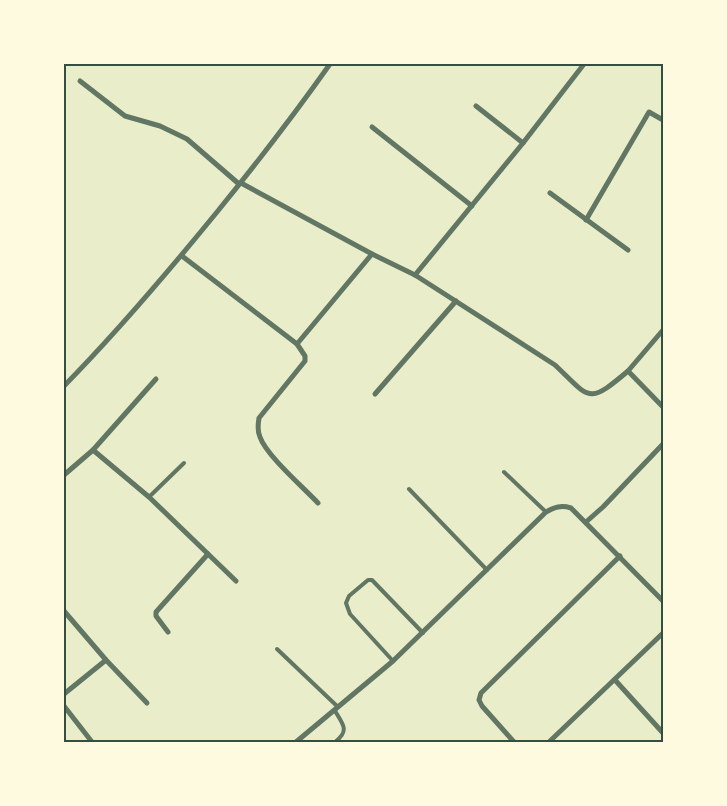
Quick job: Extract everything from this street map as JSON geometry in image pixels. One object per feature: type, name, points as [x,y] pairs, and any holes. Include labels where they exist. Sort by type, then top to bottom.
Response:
[{"type":"street","points":[[64,386],[100,349],[182,256],[296,113],[330,64]]},
{"type":"street","points":[[415,274],[523,143],[584,64]]},
{"type":"street","points":[[80,81],[125,116],[160,126],[187,139],[240,184],[372,254],[415,274],[555,365],[570,381],[587,394],[598,394],[628,371],[663,330]]},
{"type":"street","points":[[476,106],[523,143]]},
{"type":"street","points":[[586,220],[649,112],[663,120]]},
{"type":"street","points":[[372,127],[472,206]]},
{"type":"street","points":[[550,194],[628,250]]},
{"type":"street","points":[[297,344],[372,254]]},
{"type":"street","points":[[182,256],[297,344],[306,356],[305,361],[259,418],[258,427],[259,437],[267,450],[318,503]]},
{"type":"street","points":[[375,394],[456,301]]},
{"type":"street","points":[[628,371],[663,408]]},
{"type":"street","points":[[64,475],[93,450],[156,379]]},
{"type":"street","points":[[586,522],[603,507],[663,444]]},
{"type":"street","points":[[93,450],[149,497],[236,581]]},
{"type":"street","points":[[298,742],[393,662],[546,512],[556,507],[565,506],[571,508],[663,601]]},
{"type":"street","points":[[168,632],[156,616],[156,612],[208,554]]},
{"type":"street","points":[[514,742],[482,706],[479,700],[481,693],[620,556]]},
{"type":"street","points":[[64,611],[147,704]]},
{"type":"street","points":[[549,742],[663,633]]},
{"type":"street","points":[[658,638],[663,642]]},
{"type":"street","points":[[64,694],[106,660]]},
{"type":"street","points":[[615,680],[663,733]]},
{"type":"street","points":[[64,706],[92,742]]},
{"type":"lane","points":[[149,497],[184,463]]},
{"type":"lane","points":[[504,472],[546,512]]},
{"type":"lane","points":[[409,489],[487,570]]},
{"type":"lane","points":[[393,662],[350,614],[346,603],[349,596],[368,580],[372,580],[422,633]]},
{"type":"lane","points":[[277,649],[337,709],[344,732],[342,737],[335,742]]}]
